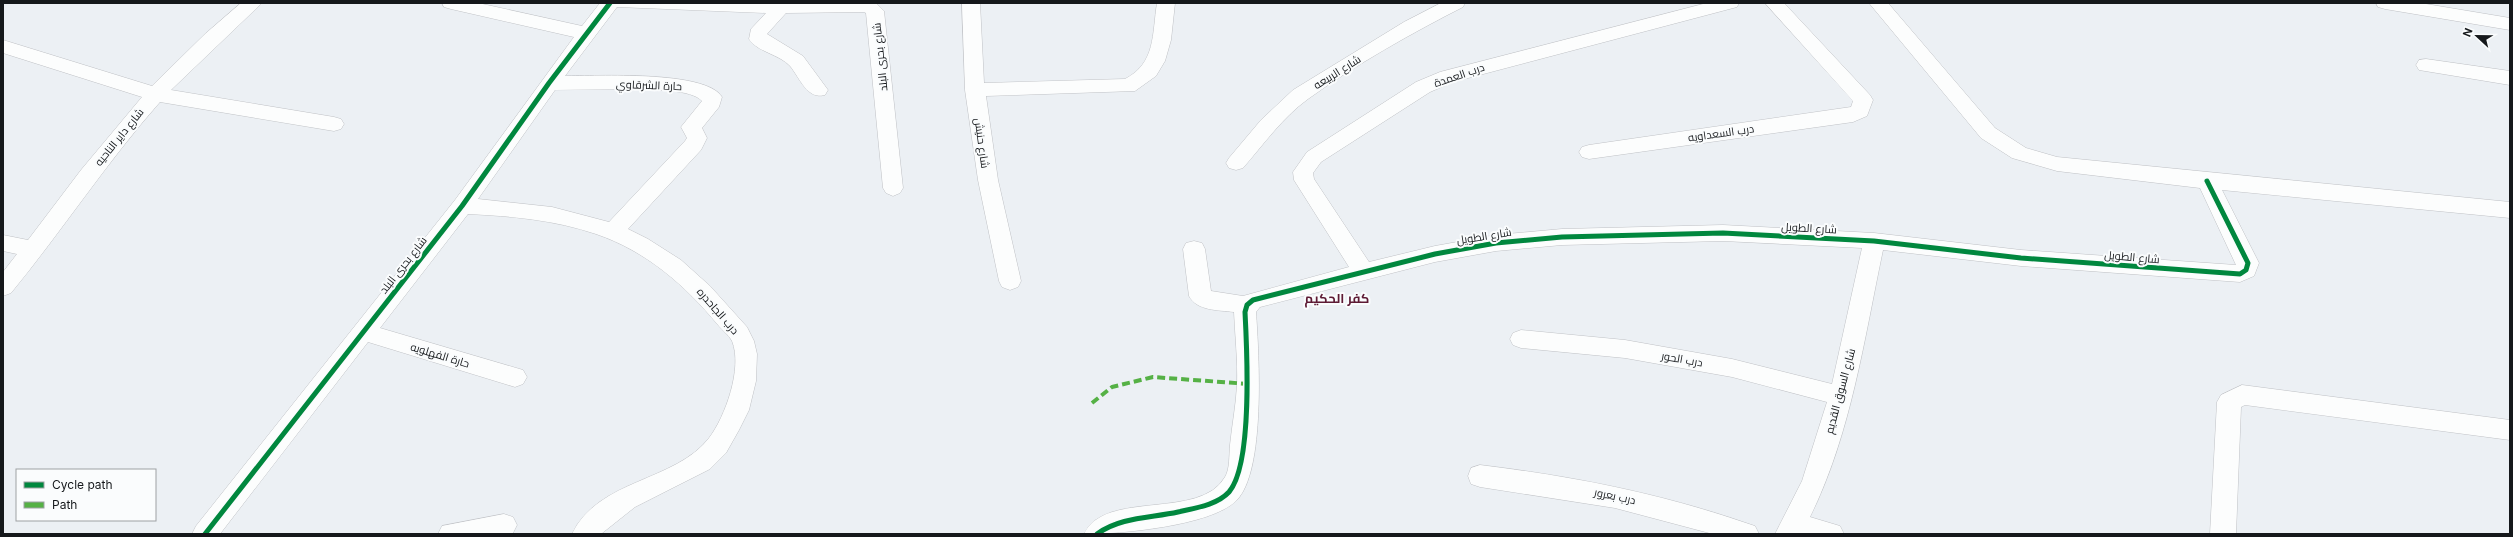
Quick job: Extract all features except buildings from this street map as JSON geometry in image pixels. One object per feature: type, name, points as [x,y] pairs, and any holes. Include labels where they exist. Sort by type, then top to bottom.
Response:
[{"type":"street","name":"شارع داير الناحيه","points":[[3,287],[35,249],[100,160],[154,94],[202,46],[254,3]]},
{"type":"street","points":[[451,3],[586,33]]},
{"type":"street","name":"شارع بحرى البلد","points":[[205,534],[462,206],[549,82],[610,3]]},
{"type":"street","name":"شارع بحرى البلد","points":[[623,3],[781,7],[868,6],[875,11],[893,188]]},
{"type":"street","name":"شارع حنيش","points":[[971,3],[975,90],[988,180],[1010,281]]},
{"type":"street","points":[[975,90],[1128,86],[1139,82],[1152,66],[1161,49],[1166,3]]},
{"type":"street","name":"شارع الربيعه","points":[[1236,163],[1268,125],[1300,95],[1411,26],[1456,3]]},
{"type":"street","name":"درب العمدة","points":[[1364,273],[1304,180],[1303,172],[1314,157],[1423,88],[1447,77],[1730,3]]},
{"type":"street","name":"درب السعداويه","points":[[1590,152],[1853,115],[1860,111],[1863,106],[1863,100],[1774,3]]},
{"type":"street","points":[[1878,3],[1988,133],[2002,144],[2038,160],[2057,164],[2207,181],[2510,210]]},
{"type":"street","points":[[2385,3],[2510,24]]},
{"type":"street","points":[[781,7],[758,33],[758,40],[785,52],[796,61],[818,90]]},
{"type":"street","points":[[3,46],[154,94],[334,124]]},
{"type":"street","points":[[2426,65],[2510,78]]},
{"type":"street","name":"حارة الشرقاوي","points":[[549,82],[676,84],[706,92],[712,97],[712,102],[691,127],[697,138],[694,145],[613,232]]},
{"type":"street","name":"شارع الطويل","points":[[1247,305],[1252,300],[1435,254],[1496,243],[1562,237],[1723,233],[1874,241],[2021,258],[2240,274],[2246,270],[2248,263],[2207,181]]},
{"type":"street","name":"درب الجاحدره","points":[[462,206],[512,208],[560,216],[613,232],[645,246],[673,266],[698,288],[743,340],[746,374],[738,410],[717,447],[688,470],[643,489],[618,504],[595,523],[585,534]]},
{"type":"street","name":"شارع السوق القديم","points":[[1791,529],[1814,483],[1841,396],[1874,241]]},
{"type":"street","points":[[3,243],[35,249]]},
{"type":"street","points":[[1097,534],[1106,526],[1118,521],[1151,517],[1214,502],[1224,496],[1234,484],[1239,473],[1249,384],[1245,334],[1247,305],[1204,299],[1200,296],[1194,250]]},
{"type":"street","name":"حارة الفهلويه","points":[[364,332],[515,377]]},
{"type":"street","name":"درب الحور","points":[[1520,339],[1648,353],[1732,368],[1841,396]]},
{"type":"street","points":[[2223,534],[2228,402],[2242,395],[2510,430]]},
{"type":"street","name":"درب بعرور","points":[[1480,476],[1599,492],[1660,506],[1746,534]]},
{"type":"street","points":[[451,534],[504,525]]},
{"type":"street","points":[[1791,529],[1831,534]]},
{"type":"marked path","points":[[1092,403],[1112,387],[1153,377],[1249,384]]},
{"type":"cycle path","points":[[205,534],[462,206],[549,83],[610,3]]},
{"type":"cycle path","points":[[1097,534],[1103,529],[1116,523],[1200,507],[1210,504],[1227,494],[1239,473],[1249,384],[1245,312],[1247,305],[1253,300],[1435,254],[1496,243],[1562,237],[1723,233],[1874,241],[2021,258],[2240,274],[2246,270],[2248,263],[2207,181]]},
{"type":"district","name":"كفر الحكيم","points":[[1337,298]]}]
